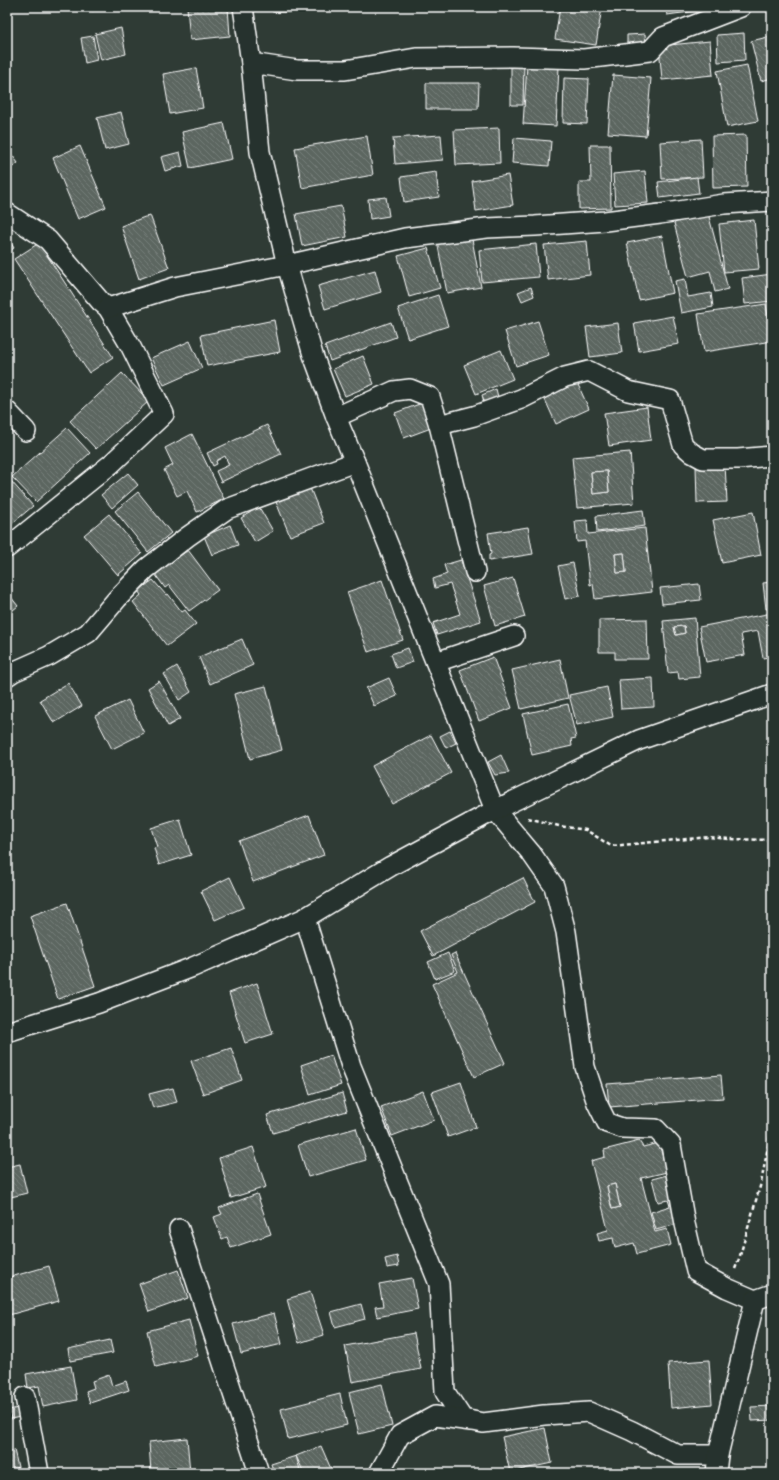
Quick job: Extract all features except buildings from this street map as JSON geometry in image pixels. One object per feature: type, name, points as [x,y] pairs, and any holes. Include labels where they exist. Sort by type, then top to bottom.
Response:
[{"type":"street","points":[[243,7],[251,63],[260,152],[287,265],[313,355],[336,417],[495,810],[531,853],[554,886],[566,932],[585,1067],[597,1103],[607,1123],[622,1128],[656,1129],[670,1145],[685,1224],[696,1271],[727,1288],[763,1297],[717,1464],[678,1455],[632,1431],[589,1412],[544,1415],[483,1423],[435,1416],[400,1435],[378,1473]]},
{"type":"street","points":[[251,63],[297,70],[345,70],[416,58],[513,57],[584,60],[650,51],[663,38],[741,7]]},
{"type":"street","points":[[108,308],[175,287],[287,265],[405,238],[487,228],[605,221],[724,204],[772,202]]},
{"type":"street","points":[[7,213],[48,240],[101,302],[108,308],[131,347],[164,414],[111,464],[7,548]]},
{"type":"street","points":[[440,425],[481,414],[521,399],[565,377],[589,371],[628,391],[670,400],[683,445],[692,453],[703,459],[738,459],[772,456]]},
{"type":"street","points":[[336,417],[386,394],[410,389],[430,397],[440,425],[475,572]]},
{"type":"street","points":[[7,411],[26,431]]},
{"type":"street","points":[[7,676],[49,656],[88,633],[117,599],[146,569],[187,537],[227,509],[355,462]]},
{"type":"street","points":[[436,662],[514,636]]},
{"type":"street","points":[[7,1032],[99,1002],[193,967],[305,918],[391,866],[495,810],[639,740],[772,694]]},
{"type":"street","points":[[305,918],[351,1066],[438,1284],[445,1392],[463,1419],[483,1423]]},
{"type":"street","points":[[179,1229],[259,1473]]},
{"type":"street","points":[[25,1397],[39,1473]]},
{"type":"path","points":[[495,810],[559,826],[586,830],[595,834],[611,846],[709,837],[772,840]]},
{"type":"path","points":[[727,1288],[739,1259],[761,1183],[772,1126]]}]
